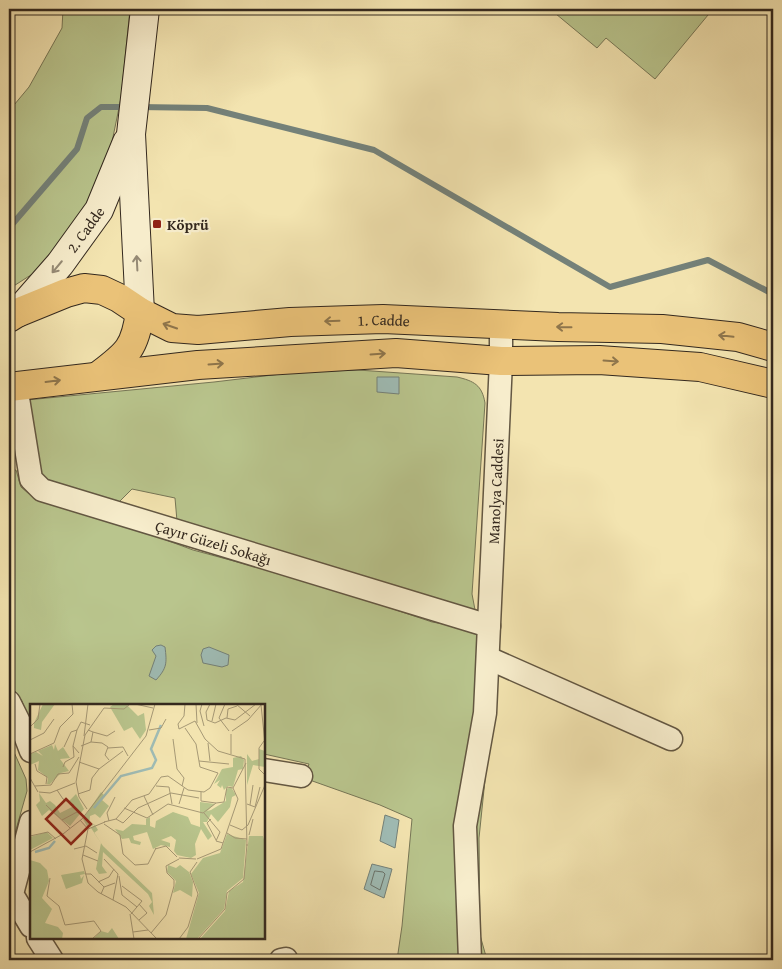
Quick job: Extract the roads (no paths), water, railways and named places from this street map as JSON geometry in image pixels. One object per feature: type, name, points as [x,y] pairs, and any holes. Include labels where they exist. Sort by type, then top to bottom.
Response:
[{"type":"main road","name":"1. Cadde","points":[[13,316],[66,293],[84,288],[102,290],[172,328],[198,330],[290,322],[383,319],[558,327],[662,329],[738,338],[773,347]]},
{"type":"main road","points":[[98,376],[119,360],[131,346],[137,333],[140,312]]},
{"type":"main road","points":[[12,386],[198,365],[396,353],[501,361],[598,360],[700,367],[773,384]]},
{"type":"street","name":"2. Cadde","points":[[140,312],[133,112],[145,9]]},
{"type":"street","name":"2. Cadde","points":[[13,316],[60,264],[99,210],[133,112]]},
{"type":"street","name":"Manolya Caddesi","points":[[470,960],[465,826],[485,713],[501,361],[501,324]]},
{"type":"street","name":"Çayır Güzeli Sokağı","points":[[12,386],[31,479],[42,490],[489,626]]},
{"type":"street","points":[[488,658],[671,739]]},
{"type":"street","points":[[9,702],[24,730],[30,748]]},
{"type":"street","points":[[265,770],[301,776]]},
{"type":"street","points":[[30,825],[10,894],[30,924]]},
{"type":"street","points":[[39,939],[52,960]]},
{"type":"water","points":[[377,377],[399,377],[399,394],[377,392]]},
{"type":"water","points":[[161,645],[165,647],[166,661],[164,669],[156,680],[149,676],[156,656],[152,650],[156,646]]},
{"type":"water","points":[[209,647],[229,655],[228,665],[222,667],[203,663],[201,655],[203,649]]},
{"type":"water","points":[[385,815],[399,820],[395,848],[380,841]]},
{"type":"water","points":[[372,864],[392,869],[384,898],[364,889]]},
{"type":"waterway","points":[[9,228],[77,149],[87,118],[101,107],[127,107]]},
{"type":"waterway","points":[[139,107],[207,108],[374,150],[610,287],[708,260],[773,294]]},
{"type":"place","name":"Köprü","points":[[157,224]]}]
